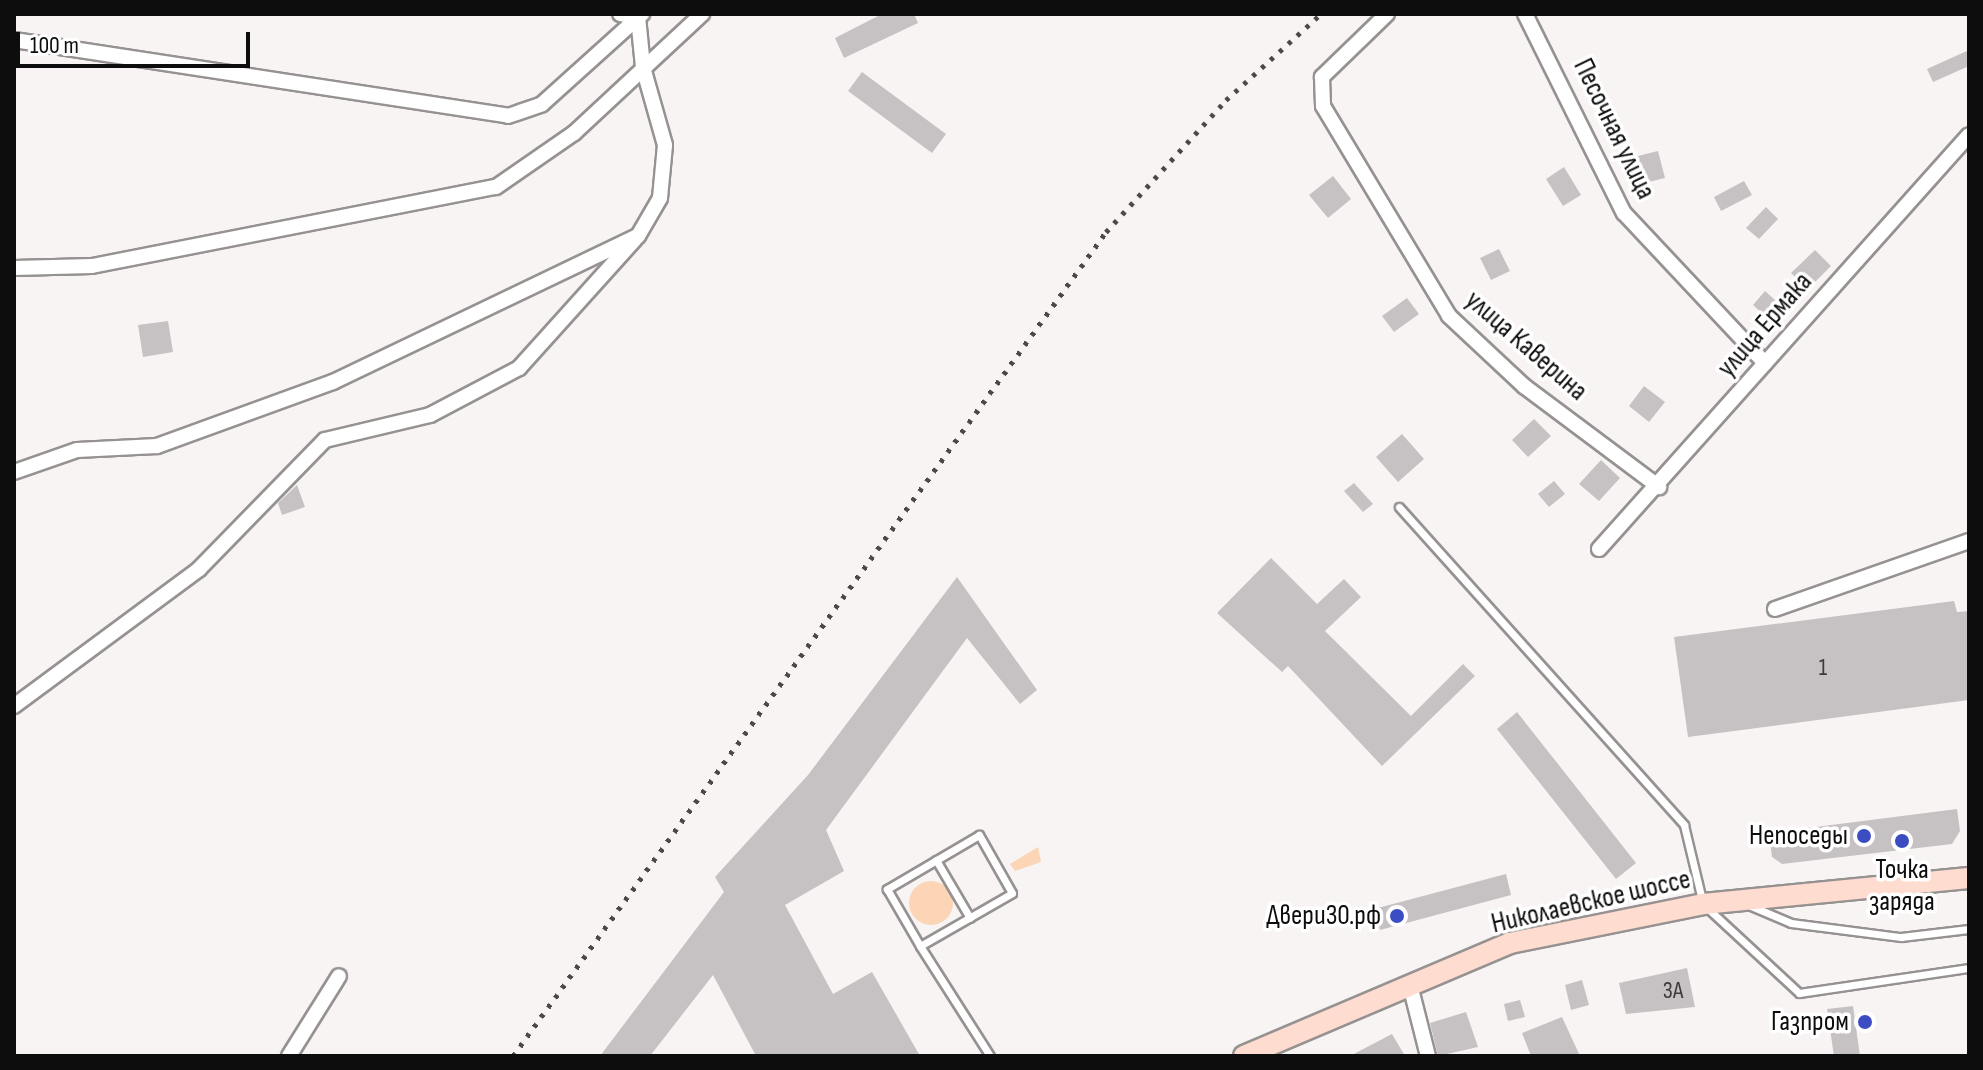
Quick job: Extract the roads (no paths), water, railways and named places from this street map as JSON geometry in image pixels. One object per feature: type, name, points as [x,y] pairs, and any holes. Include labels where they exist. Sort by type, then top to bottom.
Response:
[{"type":"main road","name":"Николаевское шоссе","points":[[1244,1056],[1510,943],[1703,904],[1969,878]]},
{"type":"street","points":[[620,14],[640,15]]},
{"type":"street","points":[[14,268],[92,266],[496,187],[564,141],[702,14]]},
{"type":"street","name":"улица Каверина","points":[[1387,14],[1330,66],[1318,90],[1449,316],[1524,386],[1659,487]]},
{"type":"street","name":"Песочная улица","points":[[1525,14],[1624,213],[1765,363]]},
{"type":"street","points":[[14,40],[508,116],[542,104],[640,15]]},
{"type":"street","points":[[14,706],[199,569],[325,440],[430,415],[519,368],[638,236],[660,198],[665,165],[643,67],[640,15]]},
{"type":"street","name":"улица Ермака","points":[[1599,549],[1659,487],[1765,363],[1969,135]]},
{"type":"street","points":[[14,472],[77,450],[157,446],[333,382],[638,236]]},
{"type":"street","points":[[1775,609],[1969,541]]},
{"type":"street","points":[[289,1056],[339,976]]},
{"type":"street","points":[[1410,985],[1428,1056]]},
{"type":"lane","points":[[1399,507],[1684,825],[1703,904],[1799,993],[1969,968]]},
{"type":"lane","points":[[920,946],[1012,893],[979,835],[887,889],[920,946],[990,1056]]},
{"type":"lane","points":[[936,860],[970,918]]},
{"type":"lane","points":[[1742,902],[1791,923],[1885,935],[1969,929]]},
{"type":"railway","points":[[513,1056],[1106,232],[1226,100],[1321,14]]},
{"type":"place","name":"Непоседы","points":[[1864,836]]},
{"type":"place","name":"Точка заряда","points":[[1902,841]]},
{"type":"place","name":"Двери30.рф","points":[[1397,916]]},
{"type":"place","name":"Газпром","points":[[1865,1022]]}]
